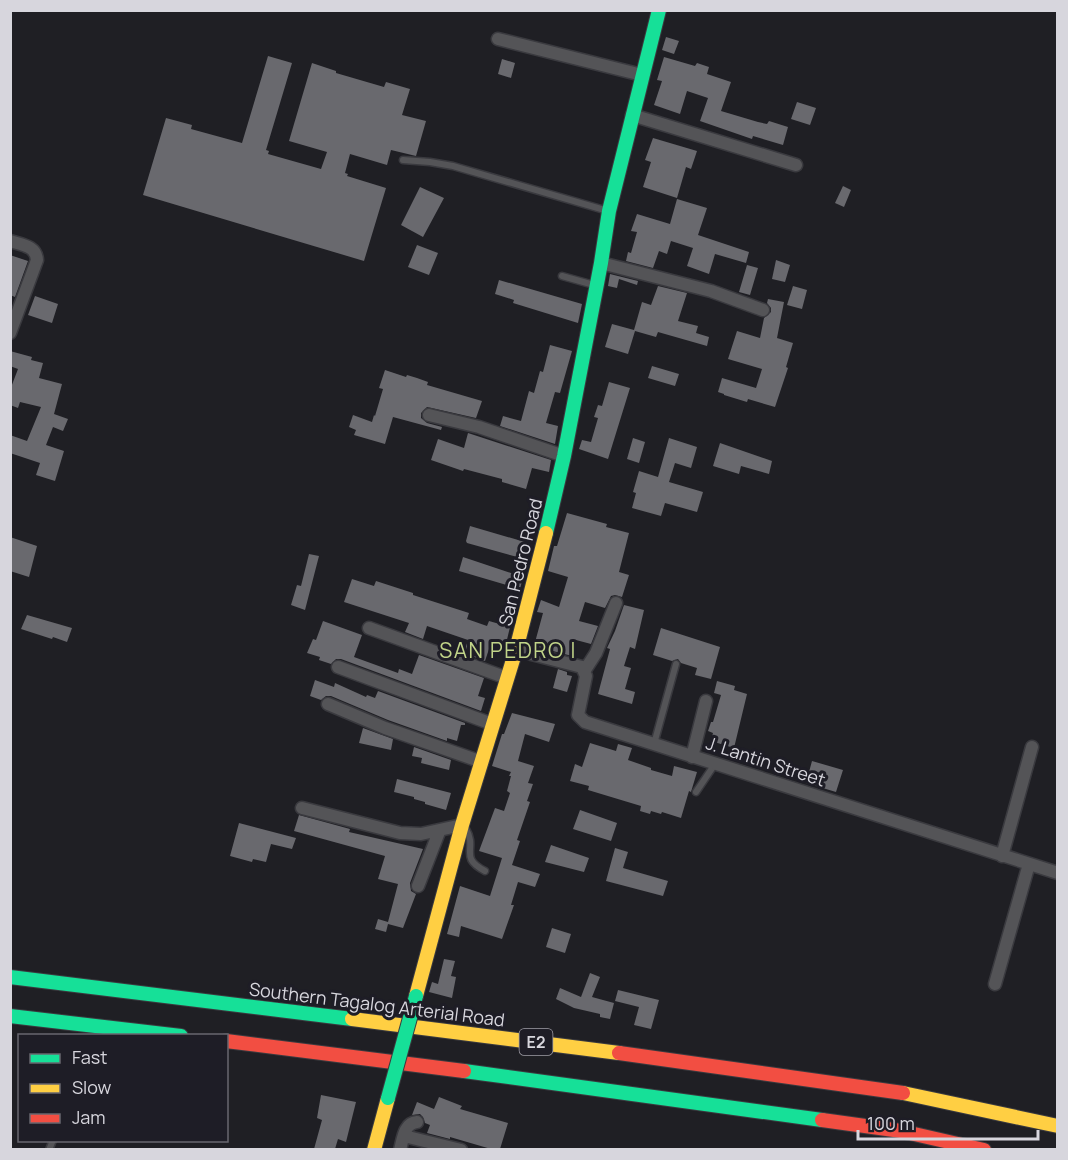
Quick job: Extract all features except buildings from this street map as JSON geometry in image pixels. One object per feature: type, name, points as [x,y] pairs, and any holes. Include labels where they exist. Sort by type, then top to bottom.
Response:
[{"type":"main road","name":"San Pedro Road","points":[[374,1149],[462,825],[516,650],[564,456],[602,263],[609,211],[659,10]]},
{"type":"main road","name":"Southern Tagalog Arterial Road","points":[[10,977],[564,1045],[875,1089],[909,1094],[1058,1126]]},
{"type":"main road","points":[[10,1016],[172,1034]]},
{"type":"main road","name":"E2","points":[[228,1041],[902,1131],[984,1149]]},
{"type":"street","points":[[498,39],[642,75]]},
{"type":"street","points":[[632,115],[796,165]]},
{"type":"street","points":[[10,241],[31,247],[37,254],[38,260],[10,333]]},
{"type":"street","points":[[602,263],[711,291],[763,310]]},
{"type":"street","points":[[429,415],[479,427],[564,456]]},
{"type":"street","points":[[516,650],[579,666],[585,670],[596,653],[616,603]]},
{"type":"street","points":[[369,628],[507,678]]},
{"type":"street","points":[[338,667],[492,724]]},
{"type":"street","name":"J. Lantin Street","points":[[585,670],[586,676],[578,715],[581,719],[692,757],[1058,873]]},
{"type":"street","points":[[692,757],[706,701]]},
{"type":"street","points":[[327,704],[385,728],[482,762]]},
{"type":"street","points":[[1002,856],[1032,747]]},
{"type":"street","points":[[302,808],[400,833],[439,832],[462,825]]},
{"type":"street","points":[[418,886],[439,832]]},
{"type":"street","points":[[994,984],[1029,864]]},
{"type":"street","points":[[400,1149],[407,1126],[417,1122]]},
{"type":"street","points":[[404,1136],[461,1149]]},
{"type":"lane","points":[[403,160],[453,166],[609,211]]},
{"type":"lane","points":[[562,276],[597,285]]},
{"type":"lane","points":[[654,744],[676,664]]},
{"type":"lane","points":[[696,792],[715,764]]},
{"type":"lane","points":[[462,825],[468,831],[473,864],[485,871]]},
{"type":"traffic: fast","points":[[546,533],[564,456],[609,211],[659,10]]},
{"type":"traffic: fast","points":[[10,977],[352,1019]]},
{"type":"traffic: fast","points":[[388,1098],[416,996]]},
{"type":"traffic: fast","points":[[10,1016],[164,1034]]},
{"type":"traffic: fast","points":[[464,1071],[822,1120]]},
{"type":"traffic: slow","points":[[416,996],[462,825],[516,650],[546,533]]},
{"type":"traffic: slow","points":[[352,1019],[619,1053]]},
{"type":"traffic: slow","points":[[903,1093],[1058,1126]]},
{"type":"traffic: slow","points":[[374,1150],[388,1098]]},
{"type":"traffic: jam","points":[[228,1041],[464,1071]]},
{"type":"traffic: jam","points":[[619,1053],[903,1093]]},
{"type":"traffic: jam","points":[[822,1120],[901,1131],[984,1150]]},
{"type":"district","name":"SAN PEDRO I","points":[[508,650]]}]
